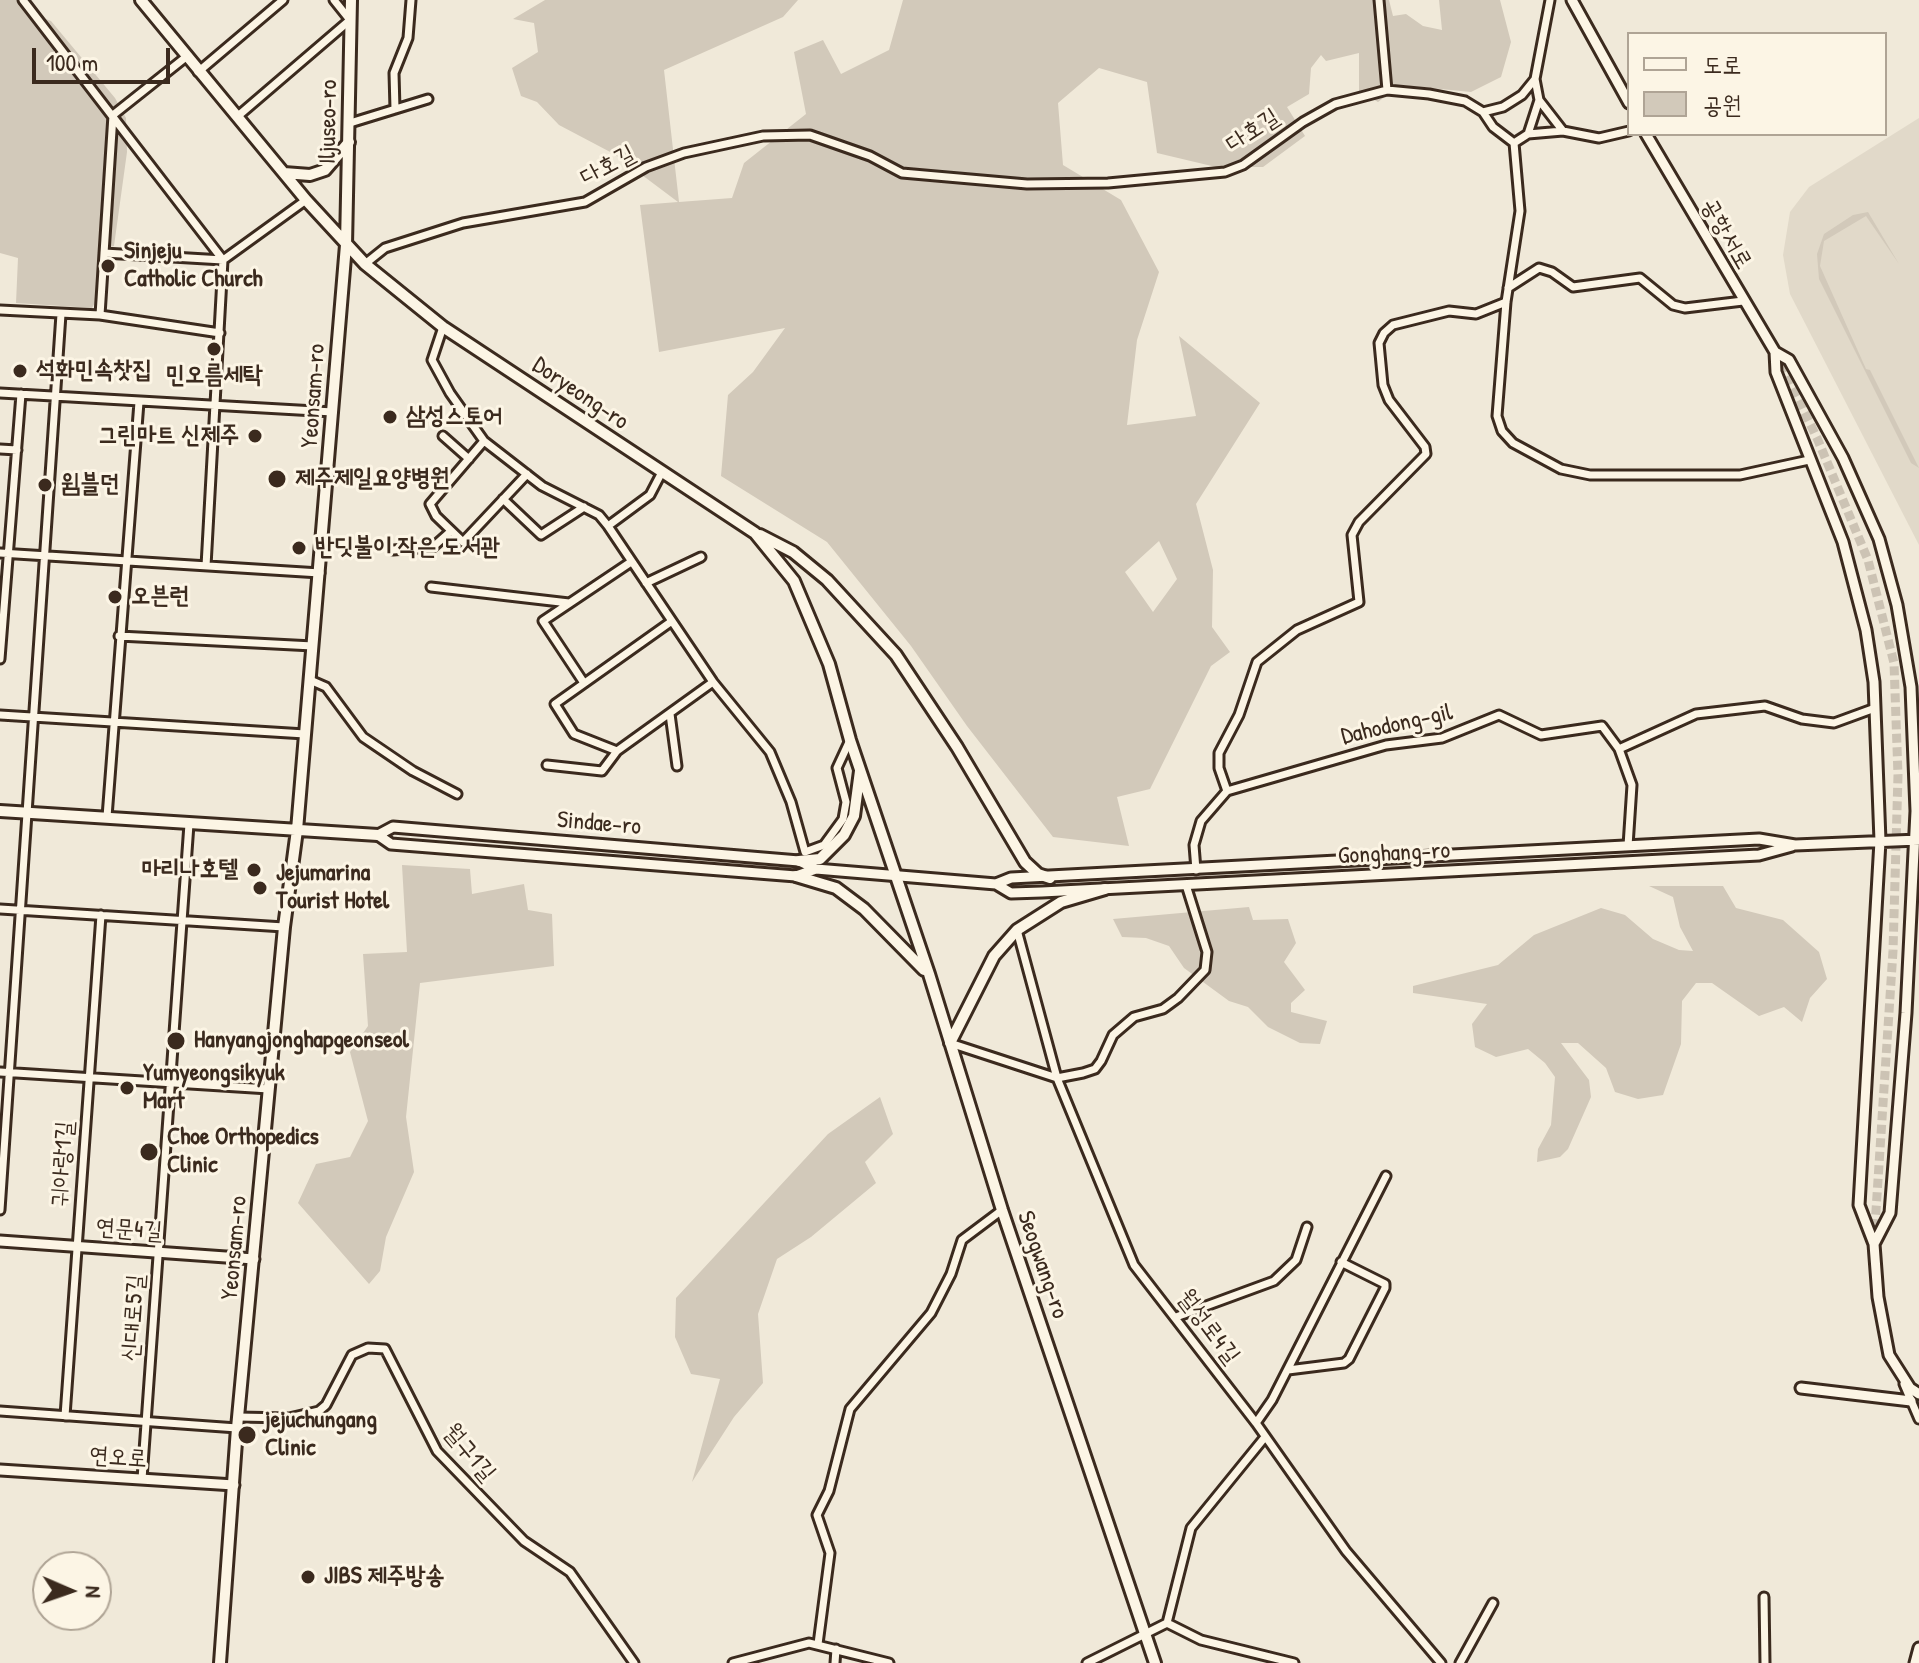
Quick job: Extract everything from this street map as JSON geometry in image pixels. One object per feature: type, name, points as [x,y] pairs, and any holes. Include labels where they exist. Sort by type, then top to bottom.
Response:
[{"type":"main road","name":"Iljuseo-ro","points":[[346,245],[351,0]]},
{"type":"main road","name":"Doryeong-ro","points":[[144,1],[198,72],[306,200],[365,264],[443,327],[755,533],[781,562],[805,603],[829,664],[850,740],[897,877]]},
{"type":"main road","points":[[284,173],[310,175],[325,170],[350,140]]},
{"type":"main road","name":"Yeonsam-ro","points":[[220,1663],[238,1423],[284,927],[297,830],[346,245]]},
{"type":"main road","points":[[755,533],[793,552],[827,580],[896,655],[957,747],[1025,862],[1038,874],[1050,878]]},
{"type":"main road","points":[[799,861],[820,859],[844,835],[854,816],[860,769]]},
{"type":"main road","name":"Sindae-ro","points":[[0,811],[378,835]]},
{"type":"main road","points":[[796,876],[836,888],[864,909],[929,974]]},
{"type":"main road","name":"Seogwang-ro","points":[[897,877],[1002,1210],[1155,1663]]},
{"type":"main road","points":[[950,1043],[994,956],[1017,930],[1061,902],[1105,889]]},
{"type":"street","points":[[23,0],[223,260],[206,566]]},
{"type":"street","points":[[198,72],[283,0]]},
{"type":"street","points":[[238,116],[350,20],[334,0]]},
{"type":"street","points":[[395,109],[394,73],[408,38],[411,0]]},
{"type":"street","points":[[1379,0],[1387,90]]},
{"type":"street","points":[[1550,0],[1535,79],[1539,100],[1563,131]]},
{"type":"street","points":[[1572,0],[1627,99]]},
{"type":"street","points":[[100,315],[113,115],[186,57]]},
{"type":"street","points":[[1483,112],[1503,107],[1522,95],[1535,79]]},
{"type":"street","name":"다호길","points":[[365,264],[385,248],[463,223],[585,202],[646,167],[684,153],[763,136],[810,135],[870,156],[902,173],[1027,184],[1108,183],[1225,172],[1243,165],[1335,104],[1387,90],[1465,101],[1483,112],[1493,127],[1514,143]]},
{"type":"street","points":[[350,123],[428,99]]},
{"type":"street","points":[[1528,134],[1539,100]]},
{"type":"street","points":[[1627,131],[1599,138],[1563,131],[1528,134],[1514,143],[1520,211],[1506,302],[1497,416],[1502,431],[1513,443],[1561,469],[1590,475],[1740,475],[1809,460]]},
{"type":"street","name":"공항서로","points":[[1647,136],[1775,352]]},
{"type":"street","points":[[104,253],[223,260],[306,200]]},
{"type":"street","points":[[1508,288],[1539,268],[1552,272],[1573,287],[1640,278],[1673,305],[1685,308],[1743,301]]},
{"type":"street","points":[[1196,870],[1194,845],[1201,821],[1227,791],[1219,768],[1219,753],[1239,715],[1257,662],[1297,630],[1359,602],[1352,535],[1359,522],[1426,454],[1425,447],[1389,400],[1383,385],[1379,343],[1384,333],[1393,325],[1449,311],[1476,314],[1506,302]]},
{"type":"street","points":[[0,310],[100,315],[220,333]]},
{"type":"street","points":[[0,1210],[4,1072],[20,910],[61,314]]},
{"type":"street","points":[[443,327],[432,360],[450,393],[484,441],[527,474],[584,507],[608,526],[713,682],[770,752],[791,802],[805,852],[824,845],[843,819],[846,802],[837,768],[850,740]]},
{"type":"street","points":[[1775,352],[1776,372],[1851,567],[1873,668],[1880,841],[1859,1205],[1874,1244],[1878,1297],[1889,1355],[1915,1397],[1919,1419]]},
{"type":"street","points":[[1775,352],[1789,360],[1843,458],[1879,539],[1905,645],[1916,747],[1917,840],[1890,1213],[1874,1244]]},
{"type":"street","points":[[0,393],[217,408],[333,412]]},
{"type":"street","points":[[0,659],[5,553],[21,394]]},
{"type":"street","points":[[107,817],[139,402]]},
{"type":"street","points":[[443,436],[469,459]]},
{"type":"street","points":[[484,441],[430,504],[436,516],[463,542],[527,474]]},
{"type":"street","points":[[0,449],[17,450]]},
{"type":"street","points":[[608,526],[650,495],[662,472]]},
{"type":"street","points":[[503,499],[541,535],[584,507]]},
{"type":"street","points":[[393,550],[433,547],[451,531]]},
{"type":"street","points":[[5,553],[320,573]]},
{"type":"street","points":[[646,583],[701,557]]},
{"type":"street","points":[[584,683],[543,621],[631,562]]},
{"type":"street","points":[[431,587],[569,603]]},
{"type":"street","points":[[617,751],[574,734],[555,704],[672,621]]},
{"type":"street","points":[[119,636],[313,646]]},
{"type":"street","points":[[310,680],[326,687],[363,737],[413,771],[457,794]]},
{"type":"street","points":[[547,765],[602,771],[617,751],[713,682]]},
{"type":"street","points":[[1628,846],[1632,785],[1619,749],[1696,714],[1765,706],[1802,719],[1834,723],[1875,708]]},
{"type":"street","points":[[670,714],[677,766]]},
{"type":"street","points":[[0,715],[305,734]]},
{"type":"street","name":"Dahodong-gil","points":[[1227,791],[1386,745],[1442,738],[1499,715],[1541,735],[1602,726],[1619,749]]},
{"type":"street","name":"신대로5길","points":[[142,1479],[189,824]]},
{"type":"street","name":"Sindae-ro","points":[[816,869],[796,876],[391,844],[378,835],[393,827],[799,861],[816,869],[897,877]]},
{"type":"street","name":"Gonghang-ro","points":[[897,877],[996,884],[1011,878],[1759,839],[1795,845],[1917,840]]},
{"type":"street","name":"Gonghang-ro","points":[[996,884],[1011,893],[1105,889],[1759,855],[1795,845]]},
{"type":"street","points":[[950,1043],[1057,1078],[1095,1069],[1113,1035],[1134,1017],[1170,1004],[1205,970],[1207,952],[1186,885]]},
{"type":"street","points":[[0,909],[284,927]]},
{"type":"street","name":"귀아랑1길","points":[[65,1416],[101,915]]},
{"type":"street","name":"월성로4길","points":[[1017,930],[1057,1078],[1134,1265],[1256,1423],[1346,1551],[1441,1663]]},
{"type":"street","points":[[4,1072],[269,1089]]},
{"type":"street","points":[[1256,1423],[1288,1370],[1386,1176]]},
{"type":"street","points":[[818,1644],[830,1553],[817,1515],[829,1491],[850,1409],[931,1313],[951,1274],[962,1240],[1002,1210]]},
{"type":"street","points":[[1176,1317],[1274,1281],[1296,1260],[1307,1227]]},
{"type":"street","name":"연문4길","points":[[0,1241],[254,1259]]},
{"type":"street","points":[[1288,1370],[1344,1363],[1349,1359],[1385,1288],[1385,1284],[1341,1262]]},
{"type":"street","name":"월구1길","points":[[238,1423],[289,1418],[319,1411],[326,1405],[352,1355],[368,1348],[385,1349],[437,1451],[524,1541],[570,1572],[634,1663]]},
{"type":"street","points":[[1801,1388],[1915,1397]]},
{"type":"street","points":[[0,1411],[146,1422],[238,1423]]},
{"type":"street","points":[[1087,1663],[1167,1623],[1191,1528],[1265,1437]]},
{"type":"street","name":"연오로","points":[[0,1470],[234,1485]]},
{"type":"street","points":[[1764,1597],[1765,1663]]},
{"type":"street","points":[[1460,1663],[1469,1653],[1493,1603]]},
{"type":"street","points":[[1167,1623],[1201,1640],[1294,1663]]},
{"type":"street","points":[[733,1663],[818,1644],[889,1663]]},
{"type":"street","points":[[1915,1663],[1919,1648]]},
{"type":"street","points":[[835,1663],[836,1649]]},
{"type":"shaded area","points":[[1919,118],[1919,545],[1790,294],[1783,255],[1790,212],[1809,187]]},
{"type":"green space","points":[[0,0],[30,0],[32,14],[51,21],[115,98],[126,118],[127,152],[114,246],[109,247],[109,276],[92,308],[16,303],[18,258],[0,253]]},
{"type":"green space","points":[[545,0],[798,0],[783,17],[664,70],[679,202],[732,198],[744,163],[806,114],[794,52],[823,40],[841,74],[889,50],[903,0],[1389,0],[1393,16],[1406,14],[1423,26],[1442,30],[1439,0],[1500,0],[1511,42],[1501,77],[1471,92],[1400,85],[1378,102],[1359,91],[1359,53],[1326,61],[1321,55],[1311,68],[1309,94],[1287,107],[1305,136],[1263,167],[1216,167],[1157,153],[1147,82],[1099,68],[1058,103],[1063,165],[1121,200],[1159,272],[1137,340],[1127,425],[1196,416],[1179,336],[1260,403],[1196,504],[1213,570],[1212,627],[1230,652],[1211,666],[1150,789],[1117,797],[1129,846],[1053,837],[967,726],[911,646],[827,542],[721,476],[728,395],[753,372],[785,328],[659,352],[640,205],[678,202],[614,154],[559,125],[537,102],[521,96],[512,68],[538,52],[534,23],[513,19]],"holes":[[[1159,541],[1177,579],[1153,612],[1125,572]]]},
{"type":"green space","points":[[1868,212],[1899,264],[1866,216],[1824,241],[1820,266],[1866,369],[1870,370],[1919,468],[1911,463],[1819,279],[1817,254],[1824,234],[1853,215]]},
{"type":"green space","points":[[402,865],[470,869],[472,894],[524,884],[528,910],[552,914],[554,966],[420,983],[406,1117],[414,1172],[386,1237],[380,1271],[369,1284],[298,1203],[316,1164],[350,1157],[368,1121],[350,1052],[368,1026],[363,954],[407,952]]},
{"type":"green space","points":[[1649,886],[1723,886],[1736,908],[1783,920],[1819,952],[1827,979],[1810,998],[1802,1022],[1784,1007],[1759,1016],[1712,983],[1696,983],[1682,1001],[1681,1044],[1663,1095],[1638,1099],[1615,1092],[1606,1068],[1578,1043],[1561,1043],[1589,1080],[1591,1097],[1568,1149],[1560,1157],[1537,1162],[1538,1149],[1551,1125],[1555,1077],[1545,1063],[1528,1049],[1496,1057],[1475,1047],[1472,1024],[1487,1004],[1413,993],[1413,986],[1498,965],[1534,935],[1601,908],[1625,915],[1653,939],[1679,950],[1693,951],[1680,927],[1673,897]]},
{"type":"green space","points":[[1249,907],[1253,920],[1288,919],[1296,943],[1284,962],[1305,990],[1291,1003],[1291,1012],[1327,1021],[1320,1044],[1300,1043],[1268,1027],[1248,1007],[1229,1001],[1184,968],[1169,946],[1146,938],[1122,937],[1113,919]]},
{"type":"green space","points":[[880,1097],[893,1134],[865,1162],[876,1183],[811,1237],[777,1259],[758,1314],[763,1383],[734,1417],[692,1482],[720,1379],[691,1374],[675,1337],[676,1298],[828,1134]]},
{"type":"tunnel","points":[[1775,352],[1817,438],[1868,560],[1894,663],[1898,775],[1893,951],[1874,1241]]},
{"type":"place","name":"Sinjeju Catholic Church","points":[[108,266]]},
{"type":"place","name":"민오름세탁","points":[[214,349]]},
{"type":"place","name":"석화민속찻집","points":[[20,371]]},
{"type":"place","name":"삼성스토어","points":[[390,417]]},
{"type":"place","name":"그린마트 신제주","points":[[255,436]]},
{"type":"place","name":"제주제일요양병원","points":[[277,479]]},
{"type":"place","name":"윔블던","points":[[45,485]]},
{"type":"place","name":"반딧불이 작은 도서관","points":[[299,548]]},
{"type":"place","name":"오븐런","points":[[115,597]]},
{"type":"place","name":"마리나호텔","points":[[254,870]]},
{"type":"place","name":"Jejumarina Tourist Hotel","points":[[260,888]]},
{"type":"place","name":"Hanyangjonghapgeonseol","points":[[176,1041]]},
{"type":"place","name":"Yumyeongsikyuk Mart","points":[[127,1088]]},
{"type":"place","name":"Choe Orthopedics Clinic","points":[[149,1152]]},
{"type":"place","name":"jejuchungang Clinic","points":[[247,1435]]},
{"type":"place","name":"JIBS 제주방송","points":[[308,1577]]}]
